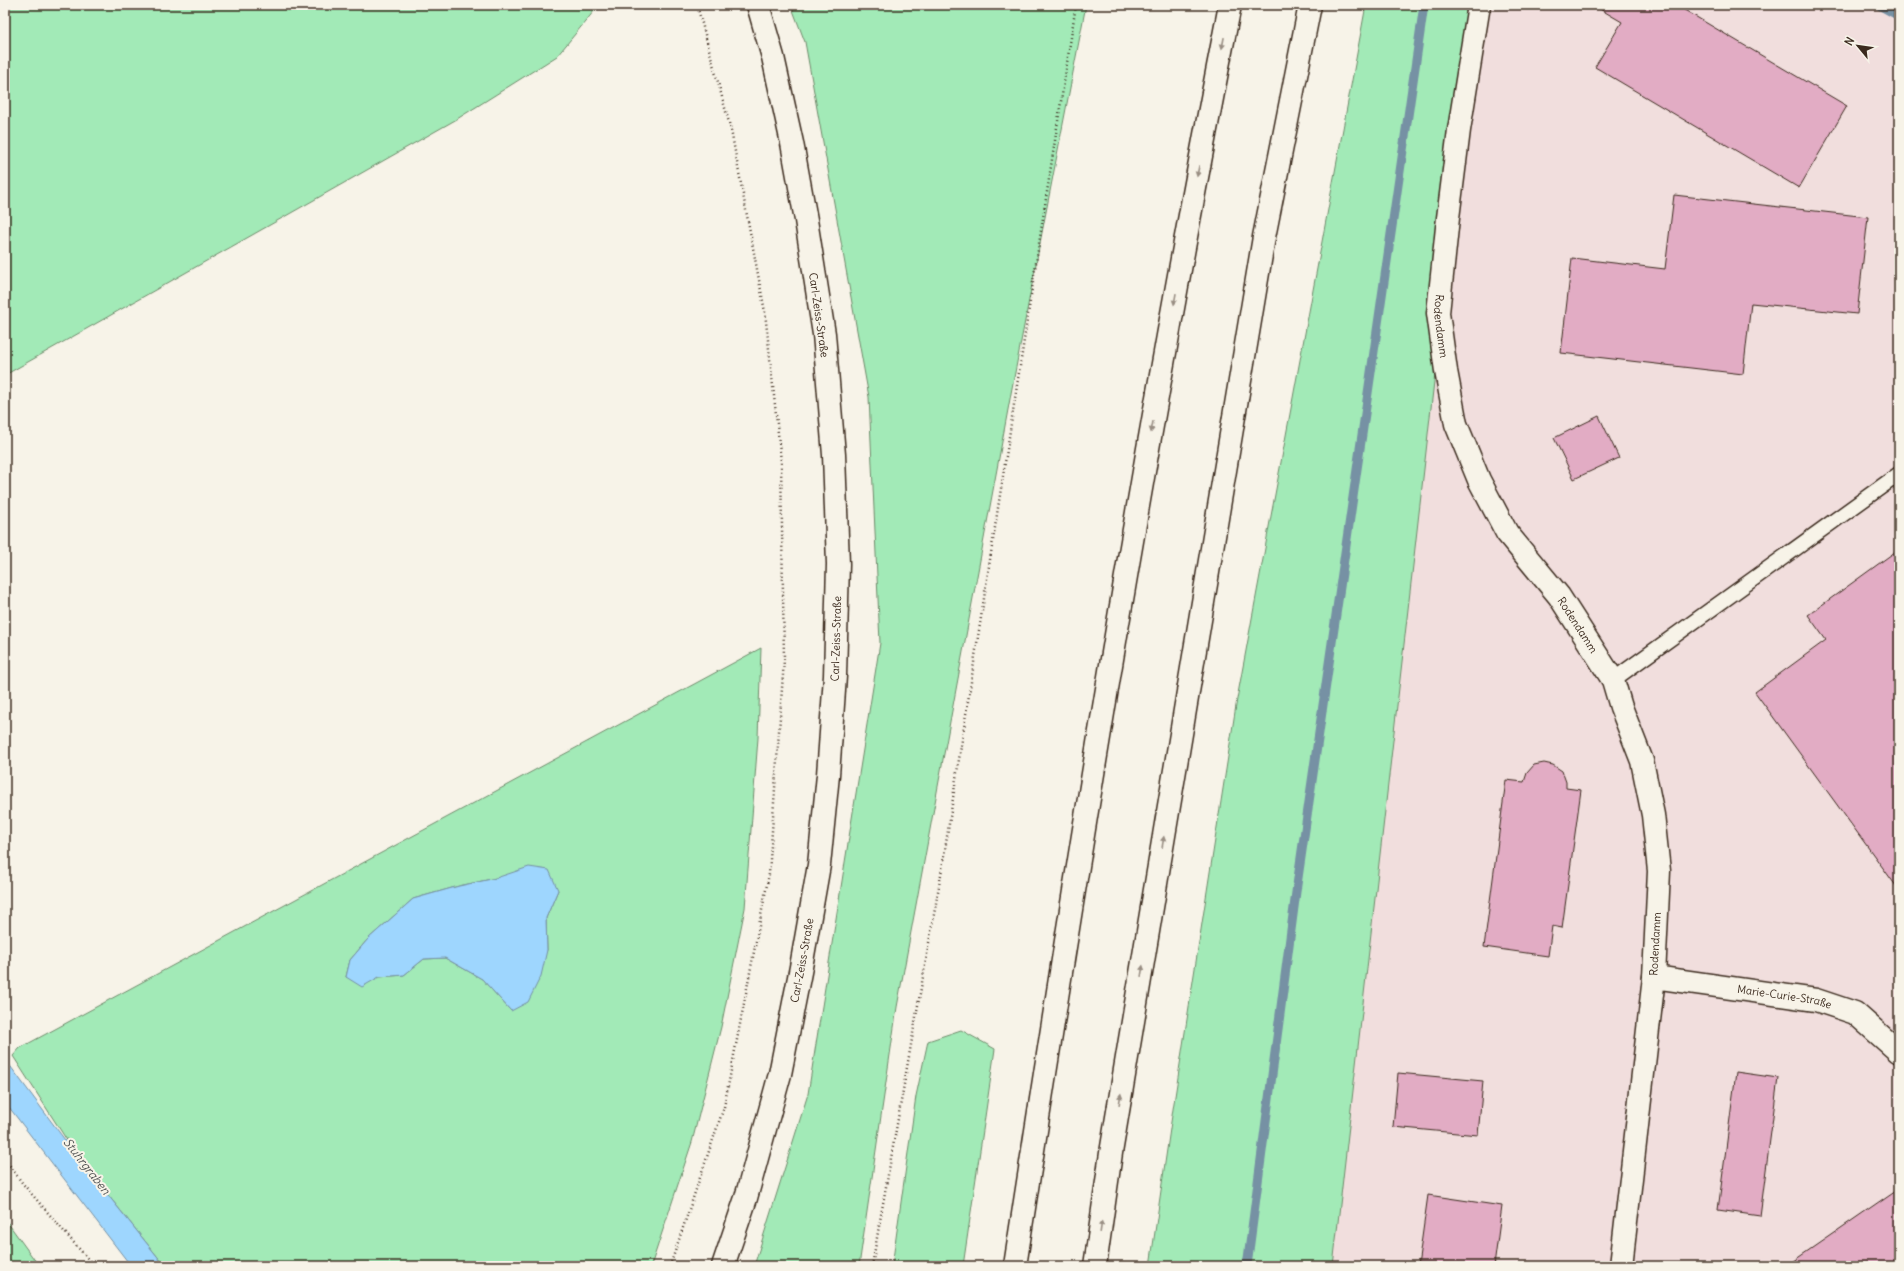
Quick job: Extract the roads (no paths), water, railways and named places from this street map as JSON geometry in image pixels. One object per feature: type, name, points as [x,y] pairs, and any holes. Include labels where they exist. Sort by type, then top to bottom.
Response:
[{"type":"main road","name":"Carl-Zeiss-Straße","points":[[723,1266],[746,1198],[780,1074],[801,967],[819,865],[836,676],[838,564],[834,455],[824,334],[792,143],[773,58],[758,5]]},
{"type":"main road","points":[[1015,1266],[1130,556],[1191,203],[1230,5]]},
{"type":"main road","points":[[1095,1266],[1111,1152],[1264,237],[1310,5]]},
{"type":"main road","name":"Rodendamm","points":[[1479,5],[1457,146],[1438,313],[1446,371],[1456,424],[1479,480],[1507,533],[1559,596],[1613,680],[1621,707],[1642,761],[1653,815],[1659,871],[1654,977],[1621,1266]]},
{"type":"main road","name":"Marie-Curie-Straße","points":[[1654,977],[1816,1000],[1854,1013],[1899,1052]]},
{"type":"lane","points":[[1613,680],[1899,474]]},
{"type":"water","points":[[529,867],[549,870],[558,890],[546,918],[547,950],[541,976],[528,1002],[511,1011],[482,979],[445,958],[424,959],[404,975],[379,977],[362,987],[346,977],[350,960],[368,939],[413,899],[459,886],[496,878]]},
{"type":"water","points":[[5,1059],[79,1159],[165,1266],[131,1266],[5,1102]]},
{"type":"waterway","points":[[1247,1266],[1296,892],[1424,5]]},
{"type":"waterway","points":[[1879,5],[1899,16]]},
{"type":"water label","name":"Stuhrgraben","points":[[87,1166]]}]
